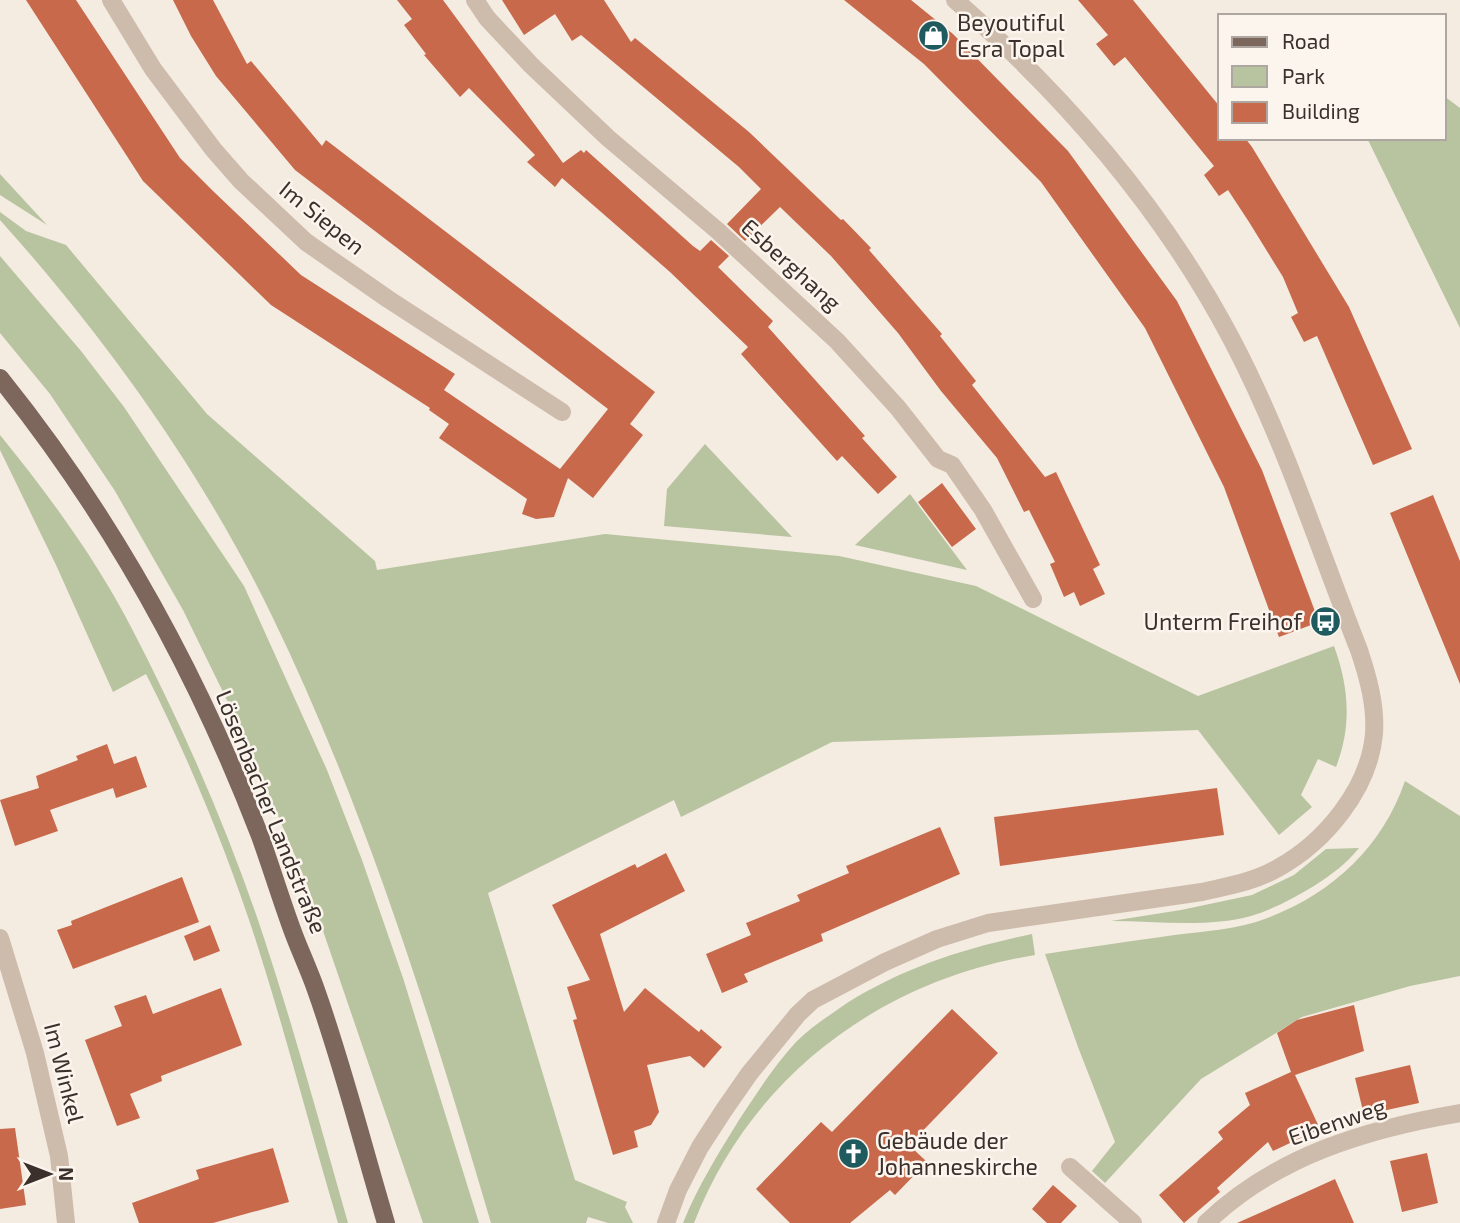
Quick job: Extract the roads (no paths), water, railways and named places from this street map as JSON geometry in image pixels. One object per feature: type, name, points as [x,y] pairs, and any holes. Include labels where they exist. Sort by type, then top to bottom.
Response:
[{"type":"main road","name":"Lösenbacher Landstraße","points":[[0,379],[75,477],[113,538],[155,612],[208,716],[259,836],[289,923],[316,988],[386,1223]]},
{"type":"street","name":"Im Siepen","points":[[111,0],[153,69],[213,149],[241,181],[306,242],[388,299],[562,412]]},
{"type":"street","name":"Esberghang","points":[[475,0],[487,18],[531,65],[608,138],[718,231],[837,341],[898,408],[938,459],[952,465],[983,510],[1033,599]]},
{"type":"street","points":[[666,1223],[678,1191],[700,1147],[730,1101],[798,1014],[813,1000],[937,939],[988,923],[1202,892],[1236,885],[1277,869],[1297,856],[1335,820],[1359,782],[1372,747],[1372,700],[1359,650],[1275,431],[1232,340],[1205,292],[1145,204],[1058,99],[955,0]]},
{"type":"street","name":"Im Winkel","points":[[0,938],[35,1053],[59,1156],[66,1223]]},
{"type":"street","name":"Eibenweg","points":[[1206,1223],[1249,1186],[1306,1155],[1374,1132],[1460,1113]]},
{"type":"street","points":[[1070,1167],[1133,1223]]},
{"type":"place","name":"Beyoutiful Esra Topal","points":[[934,36]]},
{"type":"place","name":"Unterm Freihof","points":[[1325,622]]},
{"type":"place","name":"Gebäude der Johanneskirche","points":[[854,1154]]}]
